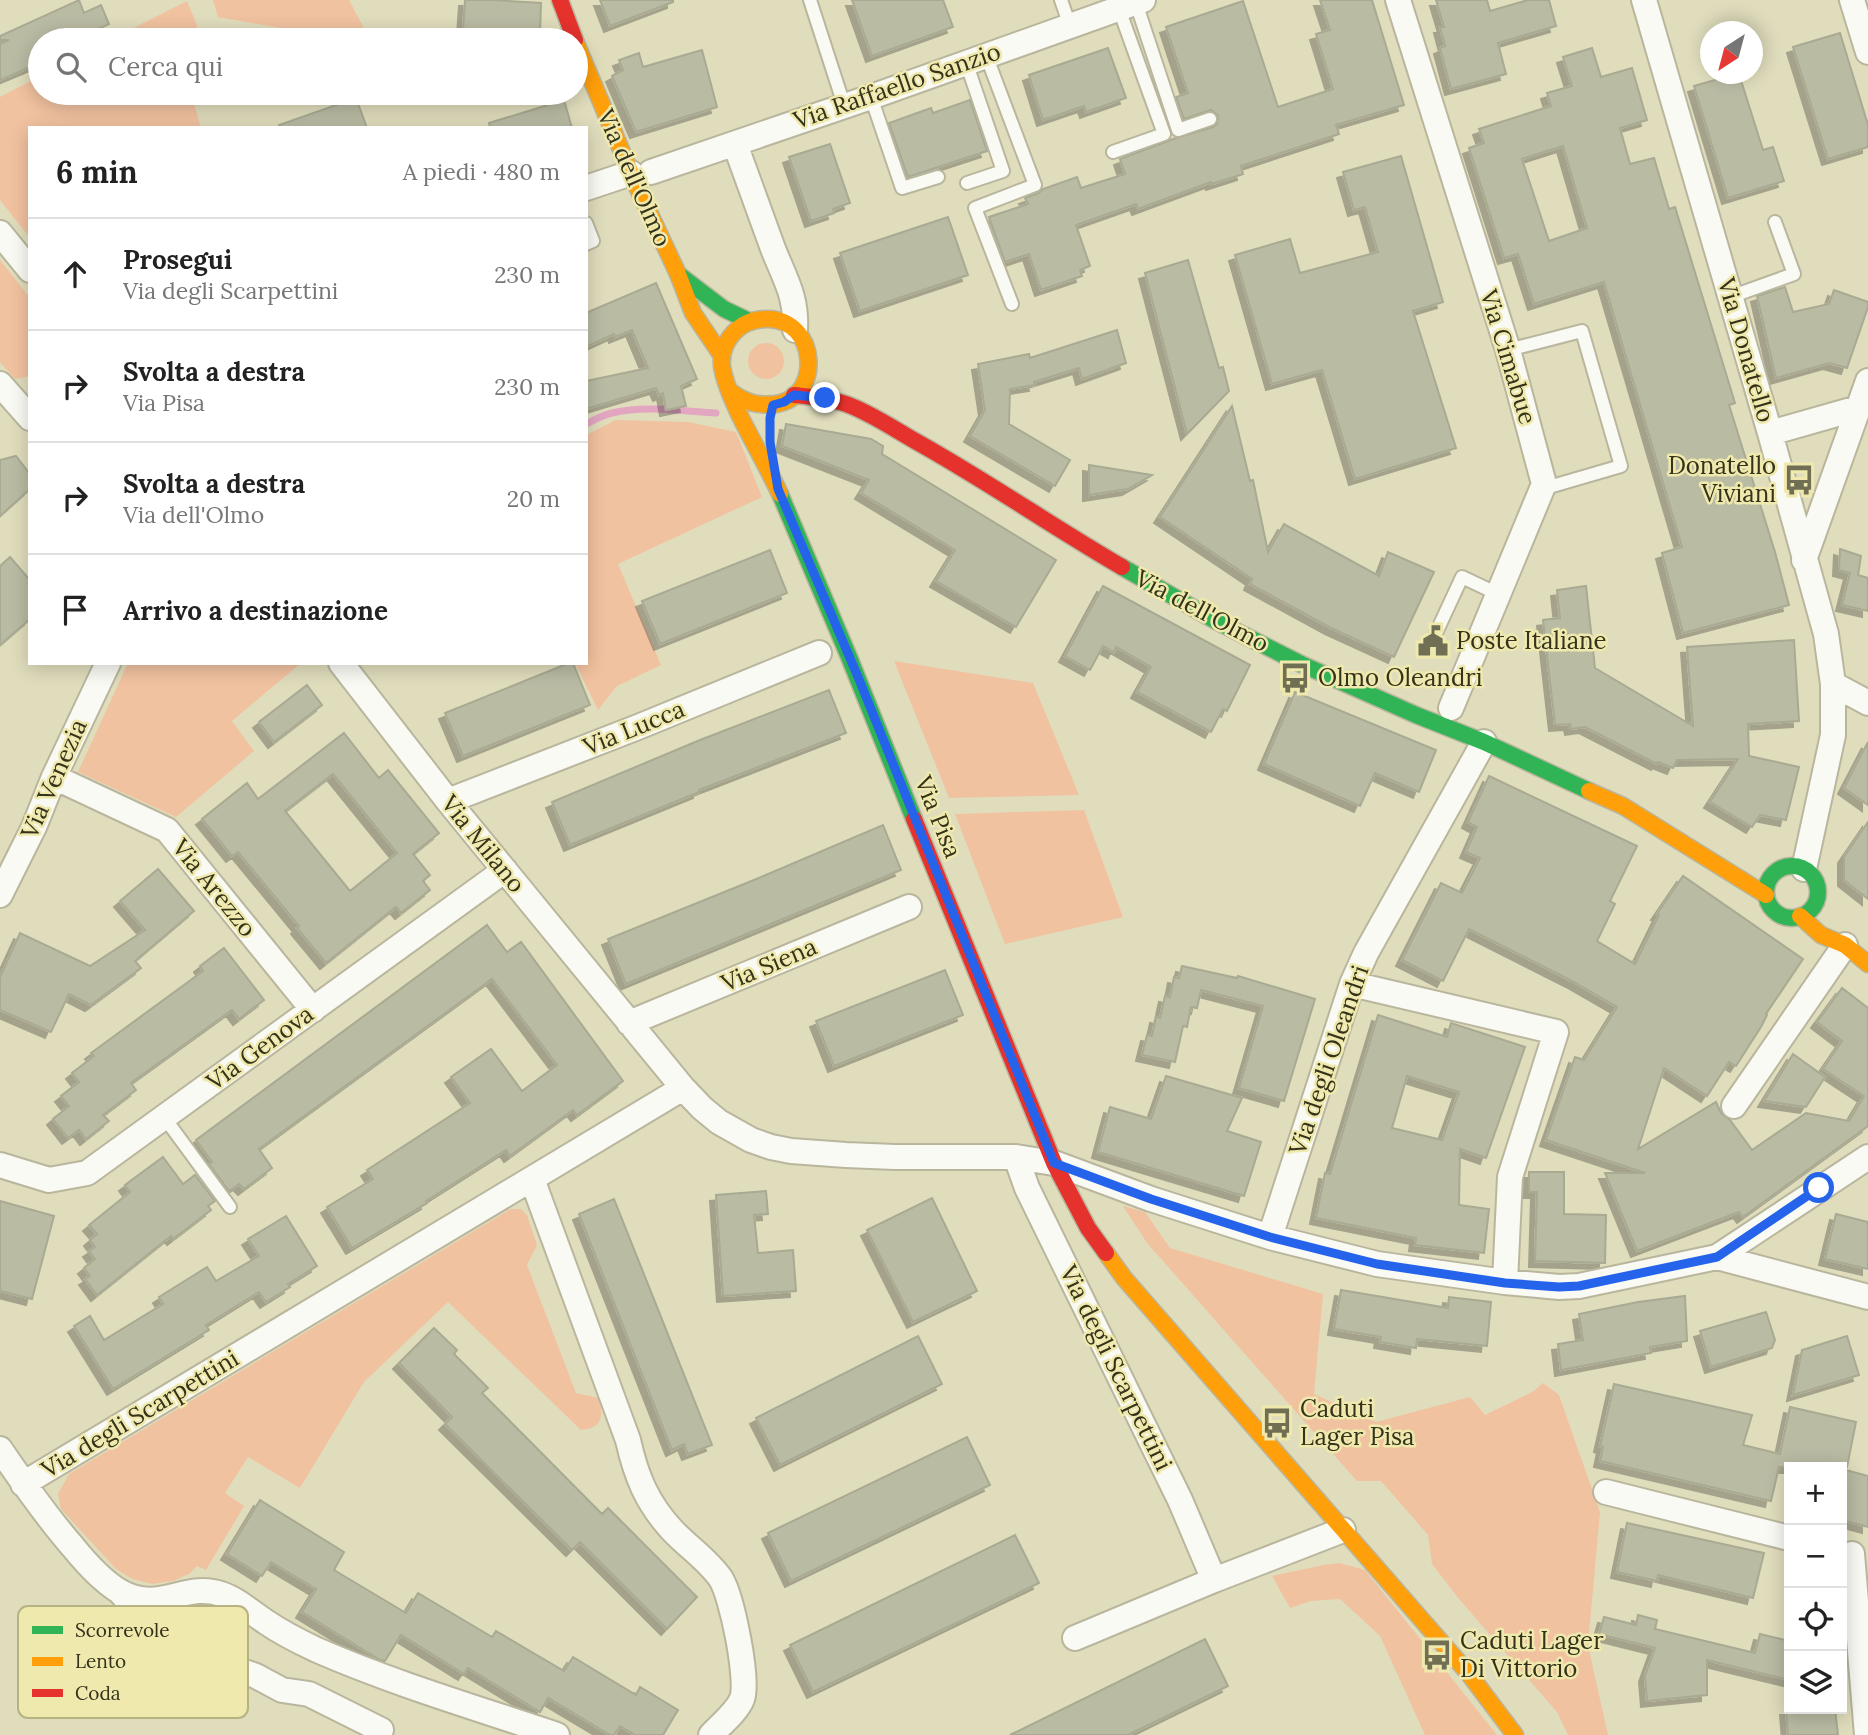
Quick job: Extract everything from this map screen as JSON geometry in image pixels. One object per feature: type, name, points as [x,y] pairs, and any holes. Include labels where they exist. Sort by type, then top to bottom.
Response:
[{"type":"main road","name":"Via dell'Olmo","points":[[560,0],[570,28]]},
{"type":"main road","name":"Via dell'Olmo","points":[[588,68],[641,172],[693,313],[723,356],[721,367],[731,391]]},
{"type":"main road","name":"Via dell'Olmo","points":[[678,274],[724,309],[756,320],[788,323],[795,330]]},
{"type":"main road","points":[[723,356],[727,340],[732,333],[756,320]]},
{"type":"main road","points":[[731,391],[744,401],[772,412],[794,395],[809,370],[807,349],[795,330]]},
{"type":"main road","points":[[809,360],[825,372]]},
{"type":"main road","name":"Via Pisa","points":[[731,391],[742,422],[778,489],[858,677],[1054,1163],[1088,1228],[1124,1278],[1469,1674],[1515,1735]]},
{"type":"main road","name":"Via dell'Olmo","points":[[794,395],[825,398],[865,413],[942,456],[1085,546],[1216,621],[1301,664],[1484,742],[1623,806],[1766,895],[1775,911],[1791,918],[1800,916],[1821,935],[1845,945],[1868,964]]},
{"type":"main road","name":"Via Pisa","points":[[770,442],[778,489]]},
{"type":"main road","points":[[1766,895],[1766,873],[1792,865],[1804,869]]},
{"type":"main road","name":"Via dell'Olmo","points":[[1804,869],[1817,883],[1824,909],[1845,945]]},
{"type":"main road","points":[[1800,916],[1824,909]]},
{"type":"street","name":"Via Cimabue","points":[[1398,0],[1508,350],[1542,474],[1542,489]]},
{"type":"street","name":"Via Donatello","points":[[1644,0],[1826,634],[1833,684],[1833,735],[1804,869]]},
{"type":"street","points":[[1852,0],[1868,52]]},
{"type":"street","name":"Via Raffaello Sanzio","points":[[588,187],[735,144],[1133,4]]},
{"type":"street","points":[[735,144],[794,301],[795,330]]},
{"type":"street","points":[[0,233],[28,268]]},
{"type":"street","points":[[756,320],[769,307],[779,265]]},
{"type":"street","points":[[1804,560],[1863,411],[1868,380]]},
{"type":"street","points":[[11,397],[28,416]]},
{"type":"street","points":[[1770,433],[1863,411]]},
{"type":"street","points":[[1449,707],[1500,594],[1542,489]]},
{"type":"street","name":"Via Lucca","points":[[448,801],[818,653]]},
{"type":"street","name":"Via Venezia","points":[[0,895],[34,827],[106,665]]},
{"type":"street","name":"Via Milano","points":[[343,665],[448,801],[629,1023]]},
{"type":"street","points":[[1833,684],[1868,703]]},
{"type":"street","name":"Via degli Oleandri","points":[[1270,1237],[1352,984],[1366,953],[1484,742]]},
{"type":"street","name":"Via Arezzo","points":[[54,777],[167,830],[313,1010]]},
{"type":"street","name":"Via Genova","points":[[0,1165],[48,1180],[87,1172],[505,870]]},
{"type":"street","name":"Via Siena","points":[[629,1023],[909,907]]},
{"type":"street","points":[[1734,1106],[1845,945]]},
{"type":"street","points":[[1352,984],[1556,1032],[1510,1177],[1505,1283]]},
{"type":"street","points":[[629,1023],[683,1088],[719,1122],[751,1140],[771,1147],[791,1151],[895,1157],[1016,1157],[1054,1163],[1151,1199],[1270,1237],[1377,1264],[1505,1283],[1579,1286],[1717,1257],[1868,1157]]},
{"type":"street","name":"Via degli Scarpettini","points":[[242,1606],[225,1595],[211,1591],[147,1600],[118,1590],[80,1556],[23,1484],[683,1088]]},
{"type":"street","name":"Via degli Scarpettini","points":[[1016,1157],[1027,1188],[1181,1500],[1214,1580]]},
{"type":"street","points":[[532,1179],[628,1440],[643,1490],[672,1531],[705,1561],[727,1591],[742,1661],[743,1696],[738,1706],[711,1735]]},
{"type":"street","points":[[1717,1257],[1868,1297]]},
{"type":"street","points":[[0,1449],[23,1484]]},
{"type":"street","points":[[1605,1492],[1784,1537]]},
{"type":"street","points":[[1075,1638],[1343,1530]]},
{"type":"street","points":[[1854,1554],[1867,1735]]},
{"type":"street","points":[[118,1590],[132,1606]]},
{"type":"street","name":"Via degli Scarpettini","points":[[248,1610],[292,1638],[352,1665],[557,1735]]},
{"type":"street","points":[[248,1673],[282,1690],[309,1694],[381,1730]]},
{"type":"lane","points":[[810,0],[844,105]]},
{"type":"lane","points":[[1062,0],[1070,26]]},
{"type":"lane","points":[[1133,4],[1178,130],[1210,119]]},
{"type":"lane","points":[[1113,152],[1164,134],[1133,4]]},
{"type":"lane","points":[[967,183],[1003,171],[976,59]]},
{"type":"lane","points":[[976,59],[1035,185],[975,208],[1012,304]]},
{"type":"lane","points":[[871,97],[902,188],[937,177]]},
{"type":"lane","points":[[1730,297],[1794,274],[1775,222]]},
{"type":"lane","points":[[588,228],[593,242],[588,243]]},
{"type":"lane","points":[[1508,350],[1582,331],[1621,466],[1542,489]]},
{"type":"lane","points":[[1436,633],[1462,577],[1500,594]]},
{"type":"lane","points":[[164,1117],[230,1207]]},
{"type":"shaded area","points":[[213,0],[349,0],[364,28],[281,28],[218,17]]},
{"type":"shaded area","points":[[187,1],[197,25],[197,28],[134,28]]},
{"type":"shaded area","points":[[28,82],[28,105],[194,105],[200,126],[28,126],[28,235],[0,200],[0,97]]},
{"type":"shaded area","points":[[0,260],[28,295],[28,376],[15,379],[0,362]]},
{"type":"shaded area","points":[[766,343],[779,348],[784,361],[779,374],[766,379],[753,374],[748,361],[753,348]]},
{"type":"shaded area","points":[[616,420],[688,422],[736,432],[762,497],[618,564],[661,665],[617,686],[598,710],[576,665],[588,665],[588,434]]},
{"type":"shaded area","points":[[894,661],[1033,683],[1079,795],[949,798]]},
{"type":"shaded area","points":[[127,665],[299,665],[232,721],[254,751],[176,817],[78,772]]},
{"type":"shaded area","points":[[1084,810],[1123,917],[1005,944],[955,814]]},
{"type":"shaded area","points":[[1123,1206],[1145,1212],[1170,1248],[1323,1294],[1314,1394],[1376,1422],[1470,1397],[1485,1415],[1534,1391],[1543,1383],[1559,1395],[1600,1512],[1588,1645],[1608,1735],[1568,1735],[1557,1712],[1432,1564],[1428,1535],[1381,1481],[1357,1481],[1147,1243]]},
{"type":"shaded area","points":[[511,1209],[521,1209],[527,1215],[537,1245],[527,1265],[576,1393],[599,1398],[601,1416],[594,1427],[581,1430],[448,1302],[364,1382],[300,1488],[248,1457],[225,1493],[244,1506],[206,1570],[197,1566],[189,1574],[173,1581],[152,1584],[132,1579],[116,1569],[61,1509],[58,1494],[69,1474]]},
{"type":"shaded area","points":[[1339,1563],[1365,1570],[1497,1735],[1425,1735],[1380,1636],[1340,1599],[1311,1601],[1290,1608],[1272,1576]]},
{"type":"building","points":[[79,0],[84,13],[101,5],[109,24],[100,28],[28,28],[28,68],[0,80],[0,44],[9,40],[0,40],[0,36]]},
{"type":"building","points":[[465,0],[541,3],[540,28],[463,28]]},
{"type":"building","points":[[600,0],[673,0],[673,2],[610,26]]},
{"type":"building","points":[[852,0],[943,0],[953,27],[872,56]]},
{"type":"building","points":[[1320,0],[1372,0],[1404,105],[1336,125],[1339,134],[1241,166],[1243,174],[1212,184],[1211,182],[1138,209],[1136,204],[1076,225],[1090,266],[1080,270],[1082,276],[1041,290],[1029,254],[1005,262],[989,217],[1028,204],[1025,198],[1077,177],[1081,188],[1125,174],[1120,159],[1217,124],[1218,116],[1211,110],[1184,119],[1176,97],[1188,93],[1166,27],[1243,1],[1278,107],[1333,89],[1316,34],[1330,30]]},
{"type":"building","points":[[1436,0],[1487,0],[1490,11],[1528,0],[1549,0],[1556,26],[1498,43],[1506,74],[1451,89],[1440,48],[1445,46],[1440,27],[1444,27]]},
{"type":"building","points":[[1840,33],[1868,125],[1868,147],[1828,159],[1793,47]]},
{"type":"building","points":[[1108,48],[1126,98],[1086,112],[1084,106],[1043,120],[1029,75]]},
{"type":"building","points":[[1592,48],[1601,77],[1632,68],[1647,120],[1620,128],[1630,164],[1654,158],[1669,209],[1675,207],[1735,403],[1729,405],[1789,605],[1683,633],[1662,553],[1682,547],[1604,282],[1534,304],[1518,254],[1504,258],[1469,148],[1484,143],[1479,129],[1551,106],[1547,93],[1572,86],[1563,57]],"holes":[[[1563,146],[1587,228],[1549,241],[1522,159]]]},
{"type":"building","points":[[702,50],[717,107],[636,132],[612,76],[623,70],[619,60],[639,53],[643,67]]},
{"type":"building","points":[[1742,84],[1763,150],[1773,147],[1784,181],[1728,198],[1694,86]]},
{"type":"building","points":[[970,100],[987,151],[908,177],[889,123],[931,108],[933,113]]},
{"type":"building","points":[[336,105],[359,105],[366,126],[279,126]]},
{"type":"building","points":[[548,105],[565,105],[571,126],[490,126],[489,123]]},
{"type":"building","points":[[830,144],[850,203],[833,209],[834,213],[811,221],[789,157]]},
{"type":"building","points":[[1401,156],[1443,302],[1413,311],[1456,448],[1355,479],[1322,370],[1272,384],[1235,255],[1290,239],[1300,273],[1378,252],[1365,207],[1354,210],[1343,172]]},
{"type":"building","points":[[948,217],[968,275],[860,311],[840,253]]},
{"type":"building","points":[[1188,260],[1219,368],[1223,367],[1229,391],[1187,434],[1145,273]]},
{"type":"building","points":[[656,283],[697,379],[681,386],[686,406],[666,410],[663,393],[659,395],[656,388],[588,408],[588,381],[648,368],[632,330],[615,337],[614,334],[588,346],[588,312]]},
{"type":"building","points":[[1785,287],[1793,312],[1829,304],[1834,290],[1868,302],[1847,368],[1829,363],[1776,378],[1757,296]]},
{"type":"building","points":[[1117,330],[1126,363],[1082,379],[1079,368],[1034,382],[1035,385],[1010,389],[1009,424],[1070,460],[1055,486],[970,436],[985,410],[978,364],[1029,354],[1030,358]]},
{"type":"building","points":[[1232,406],[1250,481],[1253,480],[1268,552],[1284,524],[1379,576],[1388,552],[1434,572],[1394,657],[1331,628],[1250,584],[1252,579],[1160,517]]},
{"type":"building","points":[[786,424],[871,439],[883,446],[882,454],[1056,560],[1016,627],[936,581],[955,550],[861,493],[869,480],[782,446]]},
{"type":"building","points":[[16,456],[28,471],[28,491],[0,516],[0,460]]},
{"type":"building","points":[[1089,465],[1152,475],[1128,489],[1089,495]]},
{"type":"building","points":[[1840,549],[1861,556],[1858,575],[1868,578],[1868,611],[1842,605],[1850,573],[1839,570]]},
{"type":"building","points":[[770,550],[787,593],[660,644],[642,601]]},
{"type":"building","points":[[10,557],[28,578],[28,621],[0,645],[0,566]]},
{"type":"building","points":[[1103,586],[1250,665],[1227,711],[1223,709],[1211,732],[1137,692],[1151,667],[1116,647],[1114,652],[1103,646],[1090,670],[1065,656]]},
{"type":"building","points":[[1586,586],[1595,668],[1693,726],[1687,647],[1794,640],[1799,721],[1748,724],[1749,756],[1799,767],[1786,820],[1760,815],[1752,827],[1710,802],[1738,759],[1677,760],[1673,768],[1658,762],[1657,764],[1585,727],[1571,729],[1570,724],[1555,725],[1543,620],[1560,618],[1557,590]]},
{"type":"building","points":[[564,665],[574,665],[590,705],[463,756],[445,713]]},
{"type":"building","points":[[307,685],[322,705],[274,742],[259,722]]},
{"type":"building","points":[[829,690],[846,733],[699,790],[570,845],[552,802]]},
{"type":"building","points":[[1295,692],[1436,750],[1419,792],[1375,773],[1360,806],[1264,764]]},
{"type":"building","points":[[344,733],[379,778],[388,770],[439,833],[413,854],[430,875],[423,881],[430,890],[401,913],[396,907],[326,963],[238,852],[232,856],[202,819],[247,783],[258,799]],"holes":[[[333,774],[397,853],[350,891],[285,811]]]},
{"type":"building","points":[[1868,742],[1868,805],[1844,788]]},
{"type":"building","points":[[1489,776],[1637,846],[1610,901],[1615,904],[1597,941],[1635,964],[1659,915],[1657,914],[1683,876],[1803,959],[1766,1014],[1761,1027],[1736,1066],[1729,1062],[1707,1096],[1664,1068],[1638,1149],[1716,1102],[1721,1113],[1730,1120],[1752,1150],[1806,1113],[1849,1121],[1864,1096],[1823,1069],[1842,1041],[1817,1022],[1842,988],[1868,1008],[1868,1126],[1743,1217],[1739,1212],[1637,1251],[1605,1173],[1645,1173],[1546,1140],[1575,1057],[1584,1060],[1617,1007],[1469,929],[1443,981],[1402,960],[1441,883],[1462,893],[1480,858],[1466,852],[1477,827],[1468,822]]},
{"type":"building","points":[[1868,822],[1868,899],[1844,880],[1844,857]]},
{"type":"building","points":[[883,825],[901,870],[626,984],[608,939]]},
{"type":"building","points":[[158,869],[194,911],[135,961],[141,968],[91,1005],[69,994],[51,1032],[0,1010],[0,977],[20,933],[90,966],[145,930],[120,901]]},
{"type":"building","points":[[487,925],[507,952],[521,942],[623,1081],[577,1115],[573,1110],[510,1156],[506,1150],[426,1201],[427,1203],[352,1248],[327,1207],[373,1179],[367,1170],[470,1103],[451,1077],[491,1049],[522,1091],[557,1065],[492,979],[259,1149],[272,1168],[244,1189],[239,1184],[229,1191],[209,1164],[212,1162],[196,1140]]},
{"type":"building","points":[[224,948],[264,1000],[239,1019],[232,1010],[131,1083],[136,1090],[103,1115],[109,1121],[86,1139],[79,1130],[68,1138],[53,1119],[69,1106],[61,1096],[79,1082],[72,1073],[94,1056],[91,1053],[203,971],[200,966]]},
{"type":"building","points":[[1182,966],[1237,978],[1238,976],[1315,999],[1284,1101],[1239,1088],[1263,1006],[1201,990],[1197,1008],[1191,1007],[1187,1027],[1183,1026],[1175,1062],[1142,1055],[1147,1035],[1152,1036],[1165,996],[1170,997],[1174,977],[1179,978]]},
{"type":"building","points":[[945,970],[963,1015],[834,1066],[816,1021]]},
{"type":"building","points":[[1378,1015],[1447,1037],[1451,1023],[1525,1047],[1486,1158],[1460,1149],[1459,1205],[1489,1209],[1484,1253],[1415,1245],[1416,1238],[1316,1218],[1325,1173],[1330,1174]],"holes":[[[1407,1076],[1459,1092],[1442,1140],[1392,1128]]]},
{"type":"building","points":[[1793,1054],[1825,1077],[1806,1107],[1764,1101]]},
{"type":"building","points":[[1166,1076],[1242,1098],[1227,1131],[1261,1142],[1244,1196],[1098,1152],[1110,1107],[1151,1119]]},
{"type":"building","points":[[163,1157],[183,1184],[195,1175],[215,1201],[208,1206],[211,1210],[173,1239],[171,1236],[97,1295],[85,1279],[90,1276],[84,1268],[95,1259],[89,1251],[95,1247],[90,1240],[97,1234],[89,1225],[130,1192],[125,1185]]},
{"type":"building","points":[[1529,1172],[1564,1172],[1564,1214],[1606,1215],[1605,1263],[1535,1261],[1537,1192],[1529,1192]]},
{"type":"building","points":[[766,1191],[768,1214],[754,1215],[758,1253],[793,1250],[796,1291],[723,1296],[716,1195]]},
{"type":"building","points":[[932,1198],[977,1291],[913,1322],[867,1230]]},
{"type":"building","points":[[614,1199],[712,1445],[688,1454],[684,1444],[672,1450],[579,1214]]},
{"type":"building","points":[[0,1201],[54,1216],[32,1299],[0,1291]]},
{"type":"building","points":[[1836,1214],[1868,1222],[1868,1269],[1825,1259]]},
{"type":"building","points":[[286,1216],[317,1266],[266,1302],[259,1292],[206,1325],[209,1330],[113,1389],[74,1326],[90,1316],[104,1340],[163,1304],[159,1297],[207,1267],[216,1281],[259,1256],[248,1239]]},
{"type":"building","points":[[1341,1290],[1448,1308],[1449,1297],[1491,1302],[1487,1346],[1417,1339],[1416,1348],[1380,1342],[1381,1337],[1334,1329]]},
{"type":"building","points":[[1685,1296],[1687,1341],[1650,1347],[1651,1353],[1561,1370],[1558,1344],[1583,1340],[1579,1314]]},
{"type":"building","points":[[1766,1312],[1775,1340],[1772,1348],[1711,1367],[1700,1331]]},
{"type":"building","points":[[434,1328],[457,1350],[454,1354],[488,1388],[482,1393],[602,1514],[608,1508],[697,1597],[667,1629],[580,1542],[572,1550],[445,1424],[452,1417],[399,1363]]},
{"type":"building","points":[[918,1336],[942,1384],[780,1465],[756,1418]]},
{"type":"building","points":[[1847,1336],[1859,1375],[1793,1395],[1802,1350]]},
{"type":"building","points":[[1614,1384],[1752,1415],[1743,1445],[1780,1454],[1790,1407],[1856,1422],[1847,1467],[1847,1462],[1784,1462],[1784,1467],[1779,1467],[1771,1501],[1600,1461],[1603,1447],[1600,1446]]},
{"type":"building","points":[[967,1437],[990,1485],[791,1581],[768,1533]]},
{"type":"building","points":[[1847,1470],[1868,1476],[1868,1527],[1847,1521]]},
{"type":"building","points":[[260,1500],[344,1552],[334,1570],[406,1613],[418,1593],[492,1637],[496,1631],[564,1671],[573,1657],[636,1695],[640,1687],[678,1710],[663,1735],[635,1735],[620,1726],[614,1735],[610,1735],[548,1698],[540,1712],[468,1668],[464,1674],[401,1635],[385,1661],[380,1660],[302,1612],[316,1589],[271,1562],[262,1576],[227,1554]]},
{"type":"building","points":[[1627,1523],[1764,1553],[1753,1598],[1658,1575],[1657,1581],[1617,1572]]},
{"type":"building","points":[[1015,1535],[1039,1583],[813,1692],[790,1645]]},
{"type":"building","points":[[1638,1615],[1657,1620],[1655,1629],[1755,1653],[1760,1634],[1784,1640],[1784,1679],[1707,1660],[1707,1695],[1647,1701],[1645,1676],[1655,1648],[1599,1634],[1604,1617],[1636,1625]]},
{"type":"building","points":[[1205,1639],[1228,1686],[1128,1735],[1010,1735]]},
{"type":"building","points":[[1786,1714],[1836,1714],[1838,1735],[1788,1735]]},
{"type":"waterway","points":[[588,423],[609,414],[638,409],[716,413]]},
{"type":"traffic: fast","points":[[678,274],[724,309],[749,321]]},
{"type":"traffic: fast","points":[[780,494],[914,819]]},
{"type":"traffic: fast","points":[[1122,567],[1216,621],[1301,664],[1484,742],[1589,791]]},
{"type":"traffic: fast","points":[[1792,866],[1802,868],[1810,874],[1816,882],[1818,892],[1816,902],[1810,910],[1802,916],[1792,918],[1782,916],[1774,910],[1768,902],[1766,892],[1768,882],[1774,874],[1782,868],[1792,866]]},
{"type":"traffic: slow","points":[[588,71],[693,313],[722,356]]},
{"type":"traffic: slow","points":[[731,392],[742,399],[763,405],[776,404],[791,398],[802,388],[807,374],[805,344],[797,332],[785,323],[768,319],[749,322],[730,338],[724,348],[722,360],[724,378],[733,401],[780,494]]},
{"type":"traffic: slow","points":[[1589,791],[1623,806],[1766,895]]},
{"type":"traffic: slow","points":[[1800,916],[1821,935],[1845,945],[1868,964]]},
{"type":"traffic: slow","points":[[1106,1253],[1124,1278],[1469,1674],[1515,1735]]},
{"type":"traffic: jam","points":[[560,0],[570,28]]},
{"type":"traffic: jam","points":[[794,395],[840,402],[873,417],[969,472],[1122,567]]},
{"type":"traffic: jam","points":[[914,819],[1054,1163],[1088,1228],[1106,1253]]},
{"type":"place","name":"Donatello Viviani","points":[[1799,480]]},
{"type":"place","name":"Poste Italiane","points":[[1433,641]]},
{"type":"place","name":"Olmo Oleandri","points":[[1295,678]]},
{"type":"place","name":"Caduti Lager Pisa","points":[[1277,1423]]},
{"type":"place","name":"Caduti Lager Di Vittorio","points":[[1437,1655]]},
{"type":"route","points":[[825,398],[794,395],[773,405],[769,430],[778,489],[858,677],[1054,1163],[1151,1199],[1318,1250],[1377,1264],[1505,1283],[1559,1287],[1579,1286],[1717,1257],[1819,1188]]}]
